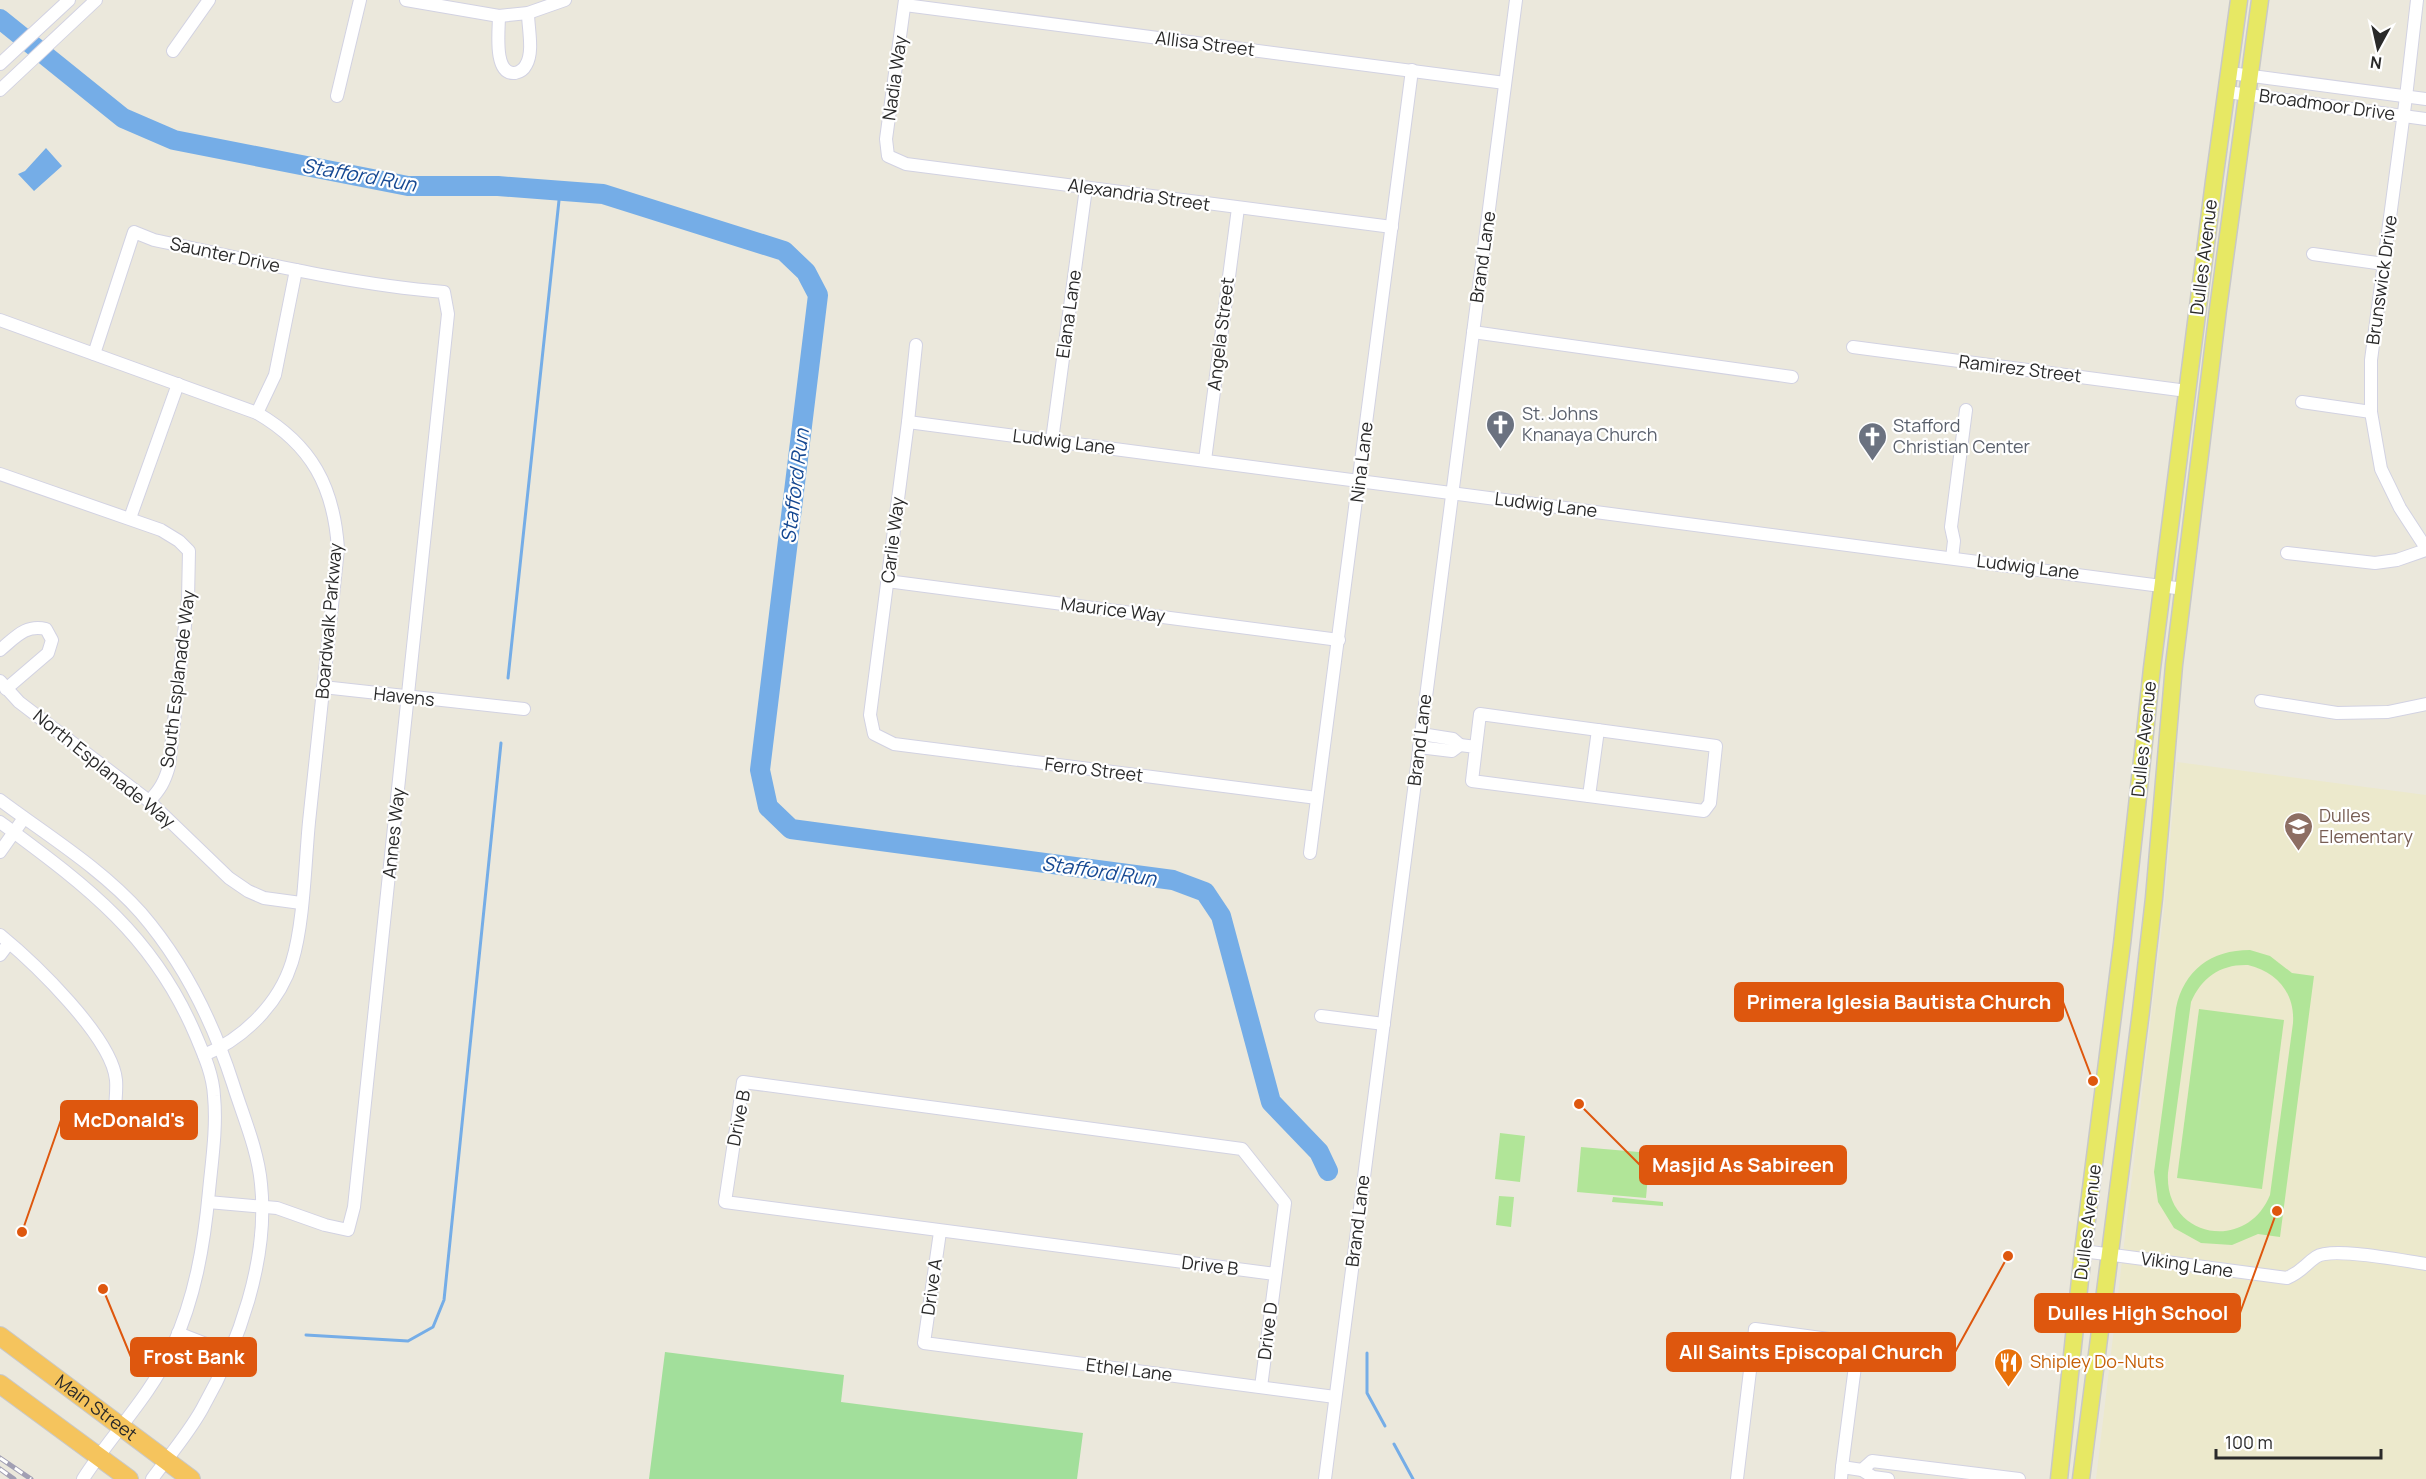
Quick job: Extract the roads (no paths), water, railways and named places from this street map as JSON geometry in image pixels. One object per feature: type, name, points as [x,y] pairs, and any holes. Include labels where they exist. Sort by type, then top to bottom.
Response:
[{"type":"highway","name":"Main Street","points":[[0,1336],[122,1425],[191,1479]]},
{"type":"highway","points":[[0,1384],[129,1479]]},
{"type":"main road","name":"Dulles Avenue","points":[[2059,1479],[2152,668],[2239,0]]},
{"type":"main road","name":"Dulles Avenue","points":[[2081,1479],[2126,1139],[2154,898],[2169,715],[2184,588],[2218,309],[2260,0]]},
{"type":"main road","points":[[2198,306],[2218,309]]},
{"type":"street","points":[[3,61],[69,0]]},
{"type":"street","points":[[0,90],[96,0]]},
{"type":"street","points":[[173,51],[209,0]]},
{"type":"street","points":[[337,96],[360,0]]},
{"type":"street","points":[[406,0],[499,16],[528,13],[565,0]]},
{"type":"street","name":"Brand Lane","points":[[1325,1479],[1516,0]]},
{"type":"street","name":"Brunswick Drive","points":[[2417,0],[2404,116],[2371,360],[2371,412],[2381,469],[2400,508],[2426,549]]},
{"type":"street","name":"Allisa Street","points":[[905,3],[1505,82]]},
{"type":"street","name":"Nadia Way","points":[[888,156],[886,139],[905,3]]},
{"type":"street","points":[[499,16],[500,63],[505,70],[511,73],[520,72],[526,65],[529,54],[528,13]]},
{"type":"street","name":"Nina Lane","points":[[1310,853],[1412,70]]},
{"type":"street","name":"Broadmoor Drive","points":[[2230,73],[2426,99]]},
{"type":"street","name":"Broadmoor Drive","points":[[2227,92],[2426,119]]},
{"type":"street","name":"Alexandria Street","points":[[888,156],[906,164],[1392,227]]},
{"type":"street","name":"Elana Lane","points":[[1052,441],[1086,188]]},
{"type":"street","name":"Angela Street","points":[[1205,460],[1238,208]]},
{"type":"street","name":"Saunter Drive","points":[[94,354],[134,232],[154,240],[296,270],[383,286],[444,292]]},
{"type":"street","points":[[2313,254],[2384,264]]},
{"type":"street","points":[[257,413],[275,375],[296,270]]},
{"type":"street","name":"Annes Way","points":[[208,1202],[262,1206],[292,1212],[325,1225],[348,1230],[355,1195],[409,698],[448,314],[444,292]]},
{"type":"street","name":"Boardwalk Parkway","points":[[0,321],[257,413],[276,423],[295,442],[316,468],[329,494],[336,520],[338,549],[301,903],[292,962],[283,983],[267,1008],[253,1023],[221,1048],[204,1055]]},
{"type":"street","points":[[1473,332],[1792,377]]},
{"type":"street","name":"Carlie Way","points":[[874,734],[870,715],[916,345]]},
{"type":"street","name":"Ramirez Street","points":[[1853,347],[2187,390]]},
{"type":"street","points":[[0,474],[130,518],[178,384]]},
{"type":"street","points":[[2302,402],[2371,412]]},
{"type":"street","points":[[1952,558],[1954,541],[1951,526],[1966,410]]},
{"type":"street","name":"Ludwig Lane","points":[[908,422],[2184,588]]},
{"type":"street","name":"South Esplanade Way","points":[[130,518],[161,530],[179,541],[189,551],[188,599],[169,766],[162,786],[149,801]]},
{"type":"street","points":[[2287,553],[2375,563],[2397,560],[2426,549]]},
{"type":"street","name":"Maurice Way","points":[[887,581],[1339,640]]},
{"type":"street","points":[[0,650],[25,630],[34,626],[46,629],[52,640],[48,653],[3,685]]},
{"type":"street","name":"North Esplanade Way","points":[[3,685],[19,702],[149,801],[229,878],[248,891],[264,898],[301,903]]},
{"type":"street","name":"Havens","points":[[323,687],[524,709]]},
{"type":"street","points":[[2261,701],[2337,713],[2388,712],[2426,704]]},
{"type":"street","points":[[1480,714],[1598,730],[1716,746],[1710,803],[1704,811],[1472,781],[1480,714]]},
{"type":"street","points":[[1589,796],[1598,730]]},
{"type":"street","name":"Ferro Street","points":[[874,734],[894,744],[1317,798]]},
{"type":"street","points":[[1420,740],[1453,739],[1460,745],[1476,747]]},
{"type":"street","points":[[0,800],[93,868],[140,912],[175,958],[208,1016],[221,1048],[258,1163],[262,1206],[252,1283],[244,1314],[229,1353],[201,1411],[152,1479]]},
{"type":"street","points":[[0,852],[24,818]]},
{"type":"street","points":[[0,822],[76,879],[128,927],[150,955],[170,985],[204,1055],[210,1071],[215,1106],[208,1202],[195,1287],[178,1333],[156,1377],[97,1456],[83,1479]]},
{"type":"street","points":[[0,955],[5,939],[59,989],[104,1047],[116,1079],[115,1112]]},
{"type":"street","points":[[1321,1016],[1383,1024]]},
{"type":"street","name":"Drive B","points":[[742,1082],[1242,1149],[1285,1203],[1275,1274],[940,1232],[725,1202],[742,1082]]},
{"type":"street","name":"Drive A","points":[[924,1343],[940,1232]]},
{"type":"street","name":"Viking Lane","points":[[2084,1251],[2287,1278],[2300,1273],[2317,1256],[2332,1252],[2426,1264]]},
{"type":"street","name":"Drive D","points":[[1261,1387],[1275,1274]]},
{"type":"street","points":[[1737,1479],[1755,1329],[1858,1343],[1841,1473],[1862,1470],[1872,1461],[2019,1479]]},
{"type":"street","points":[[178,1333],[229,1353]]},
{"type":"street","name":"Ethel Lane","points":[[924,1343],[1335,1397]]},
{"type":"street","points":[[1862,1470],[1873,1477],[1888,1479]]},
{"type":"water","points":[[46,148],[62,166],[34,191],[18,174],[25,171]]},
{"type":"waterway","name":"Stafford Run","points":[[0,19],[123,118],[174,140],[408,186],[498,186],[603,194],[784,251],[806,272],[818,295],[760,770],[768,807],[791,829],[1173,880],[1205,892],[1221,916],[1271,1102],[1319,1152],[1328,1171]]},
{"type":"waterway","points":[[508,678],[560,191]]},
{"type":"waterway","points":[[306,1335],[408,1341],[433,1327],[444,1300],[501,743]]},
{"type":"waterway","name":"Stafford Run","points":[[1367,1353],[1367,1393],[1385,1426]]},
{"type":"waterway","name":"Stafford Run","points":[[1394,1444],[1413,1479]]},
{"type":"railway","points":[[0,1458],[31,1479]]},
{"type":"railway","points":[[0,1469],[14,1479]]},
{"type":"place","name":"St. Johns Knanaya Church","points":[[1501,450]]},
{"type":"place","name":"Stafford Christian Center","points":[[1872,462]]},
{"type":"place","name":"Dulles Elementary","points":[[2298,852]]},
{"type":"place","name":"Primera Iglesia Bautista Church","points":[[2093,1081]]},
{"type":"place","name":"Masjid As Sabireen","points":[[1579,1104]]},
{"type":"place","name":"Dulles High School","points":[[2277,1211]]},
{"type":"place","name":"McDonald's","points":[[22,1232]]},
{"type":"place","name":"All Saints Episcopal Church","points":[[2008,1256]]},
{"type":"place","name":"Frost Bank","points":[[103,1289]]},
{"type":"place","name":"Shipley Do-Nuts","points":[[2009,1388]]}]
